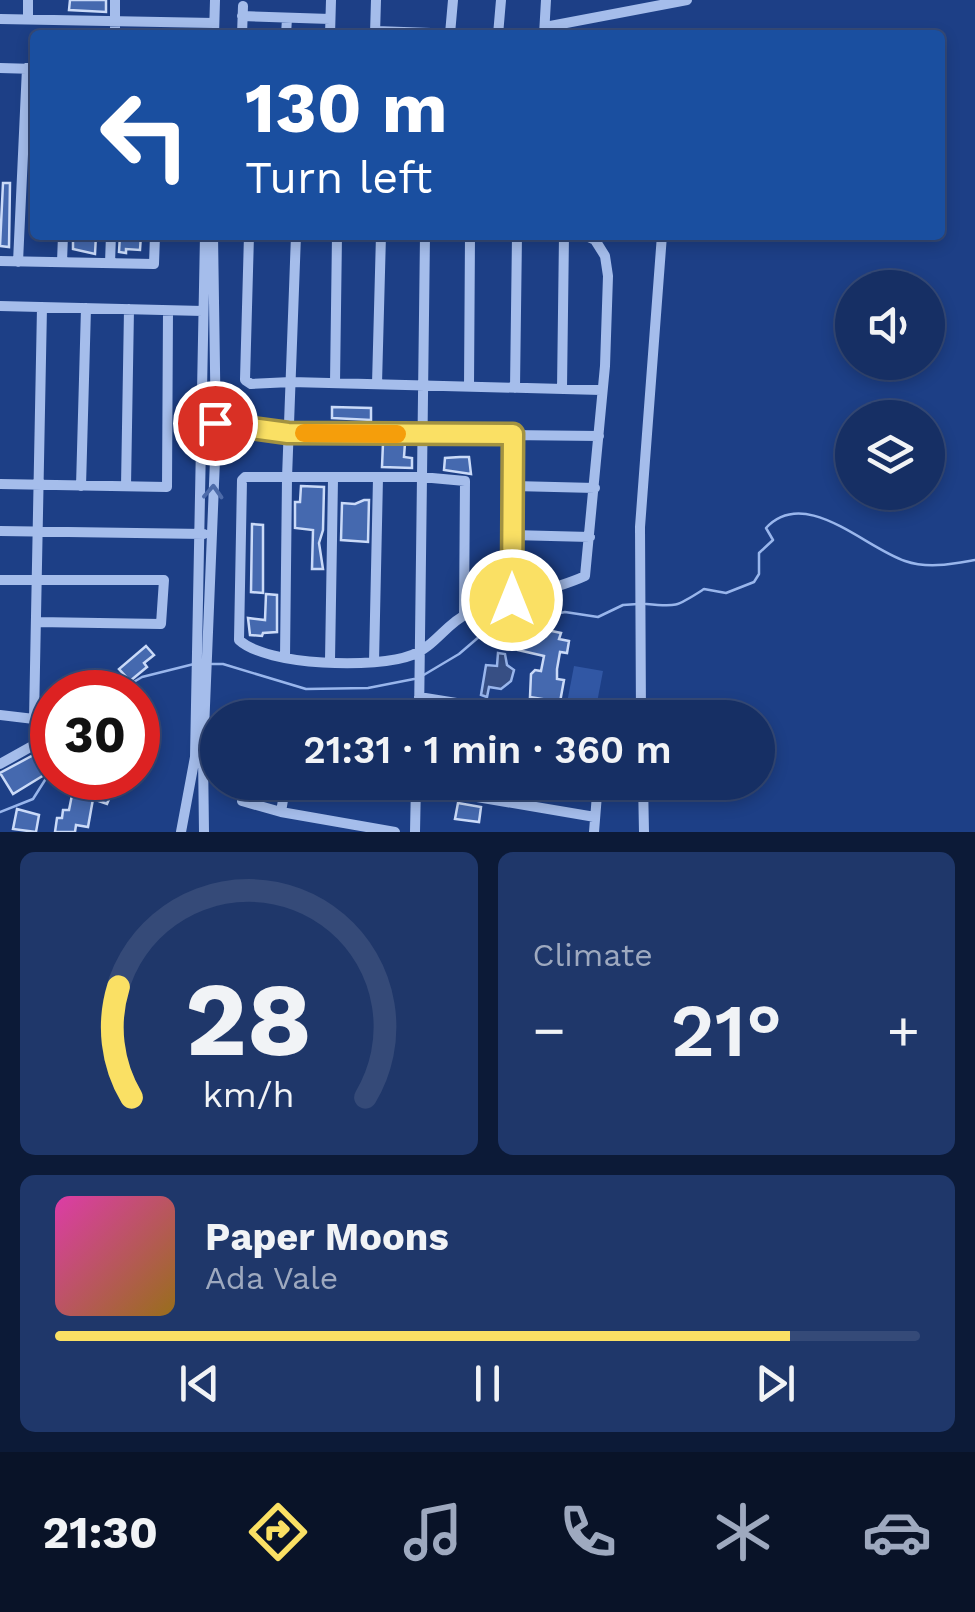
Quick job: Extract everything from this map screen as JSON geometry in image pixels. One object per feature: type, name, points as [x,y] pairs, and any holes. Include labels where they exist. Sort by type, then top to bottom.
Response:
[{"type":"street","points":[[28,0],[28,20]]},
{"type":"street","points":[[115,0],[115,30]]},
{"type":"street","points":[[0,20],[214,29],[216,0]]},
{"type":"street","points":[[330,30],[331,0]]},
{"type":"street","points":[[376,0],[376,30]]},
{"type":"street","points":[[450,30],[453,0]]},
{"type":"street","points":[[498,30],[501,0]]},
{"type":"street","points":[[544,30],[546,0]]},
{"type":"street","points":[[549,30],[687,0]]},
{"type":"street","points":[[242,30],[242,11],[330,19]]},
{"type":"street","points":[[286,30],[287,18]]},
{"type":"street","points":[[0,68],[30,68]]},
{"type":"street","points":[[18,262],[30,83]]},
{"type":"street","points":[[62,262],[64,240]]},
{"type":"street","points":[[110,263],[111,240]]},
{"type":"street","points":[[0,262],[154,264],[155,240]]},
{"type":"street","points":[[202,659],[196,627],[205,240]]},
{"type":"street","points":[[204,832],[199,756],[202,659],[209,628],[215,429],[213,240]]},
{"type":"street","points":[[249,240],[245,380],[251,384],[601,390]]},
{"type":"street","points":[[285,658],[296,240]]},
{"type":"street","points":[[335,383],[338,240]]},
{"type":"street","points":[[378,384],[381,240]]},
{"type":"street","points":[[419,700],[425,240]]},
{"type":"street","points":[[469,386],[470,240]]},
{"type":"street","points":[[515,388],[517,240]]},
{"type":"street","points":[[562,389],[564,240]]},
{"type":"street","points":[[464,615],[466,484],[462,480],[422,476],[242,480],[239,640],[246,646],[285,658],[374,662],[419,652],[464,615],[585,576],[605,366],[608,276],[605,256],[595,240]]},
{"type":"street","points":[[641,700],[643,468],[662,240]]},
{"type":"street","points":[[0,306],[203,311]]},
{"type":"street","points":[[0,715],[34,719],[42,306]]},
{"type":"street","points":[[81,486],[86,308]]},
{"type":"street","points":[[126,486],[129,309]]},
{"type":"street","points":[[0,484],[167,487],[168,311]]},
{"type":"street","points":[[215,429],[252,435],[259,430],[599,436]]},
{"type":"street","points":[[512,600],[513,434]]},
{"type":"street","points":[[374,662],[378,478]]},
{"type":"street","points":[[330,661],[333,479]]},
{"type":"street","points":[[514,486],[595,488]]},
{"type":"street","points":[[0,532],[211,534]]},
{"type":"street","points":[[512,534],[590,538]]},
{"type":"street","points":[[0,580],[164,580],[161,624],[37,622]]},
{"type":"street","points":[[196,627],[209,628]]},
{"type":"street","points":[[419,693],[456,700]]},
{"type":"street","points":[[0,764],[30,747]]},
{"type":"street","points":[[181,832],[199,756]]},
{"type":"street","points":[[281,812],[283,800]]},
{"type":"street","points":[[415,832],[416,800]]},
{"type":"street","points":[[500,800],[595,817]]},
{"type":"street","points":[[594,832],[596,800]]},
{"type":"street","points":[[643,800],[644,832]]},
{"type":"street","points":[[242,801],[281,812],[395,832]]},
{"type":"shaded area","points":[[498,653],[505,654],[507,665],[514,670],[511,681],[501,689],[489,687],[487,697],[481,695],[486,665],[497,666]]},
{"type":"shaded area","points":[[574,666],[603,671],[598,700],[568,700]]},
{"type":"building","points":[[70,0],[106,0],[106,12],[69,10]]},
{"type":"building","points":[[3,183],[10,183],[9,247],[0,246]]},
{"type":"building","points":[[73,240],[96,240],[95,254],[73,249]]},
{"type":"building","points":[[120,240],[141,240],[140,250],[119,252]]},
{"type":"building","points":[[332,407],[371,408],[371,420],[332,418]]},
{"type":"building","points":[[383,443],[405,443],[404,457],[412,458],[412,468],[382,467]]},
{"type":"building","points":[[469,457],[471,474],[444,470],[445,458]]},
{"type":"building","points":[[301,486],[324,487],[319,543],[323,569],[312,569],[313,530],[295,528],[295,502],[300,502]]},
{"type":"building","points":[[369,500],[368,542],[341,540],[342,503]]},
{"type":"building","points":[[252,524],[263,525],[263,593],[251,592]]},
{"type":"building","points":[[266,594],[277,595],[277,632],[250,635],[248,618],[265,620]]},
{"type":"building","points":[[547,630],[561,633],[559,639],[569,641],[567,653],[560,652],[557,669],[557,679],[564,680],[560,700],[530,697],[531,674],[541,671],[544,656],[518,650],[521,638],[536,641],[538,635],[546,636]]},
{"type":"building","points":[[146,646],[154,655],[144,663],[147,667],[143,670],[119,669]]},
{"type":"building","points":[[30,757],[30,784],[13,794],[0,773]]},
{"type":"building","points":[[71,800],[93,800],[88,827],[76,825],[75,832],[55,832],[57,818],[62,818],[63,810],[69,810]]},
{"type":"building","points":[[458,803],[481,807],[479,822],[455,819]]},
{"type":"building","points":[[17,809],[39,815],[36,832],[13,829]]},
{"type":"waterway","points":[[646,604],[676,604],[704,589],[726,593],[754,582],[759,574],[759,553],[773,540],[766,528],[781,517],[798,513],[835,524],[905,561],[940,565],[975,560]]},
{"type":"waterway","points":[[422,676],[480,636],[509,624],[565,612],[598,617],[623,605],[638,604]]},
{"type":"waterway","points":[[160,672],[194,664]]},
{"type":"waterway","points":[[212,664],[306,689],[368,688],[414,679]]},
{"type":"waterway","points":[[0,812],[30,800]]},
{"type":"slow traffic","points":[[304,433],[397,434]]},
{"type":"route","points":[[215,423],[252,425],[259,430],[288,433],[513,434],[512,600]]}]
